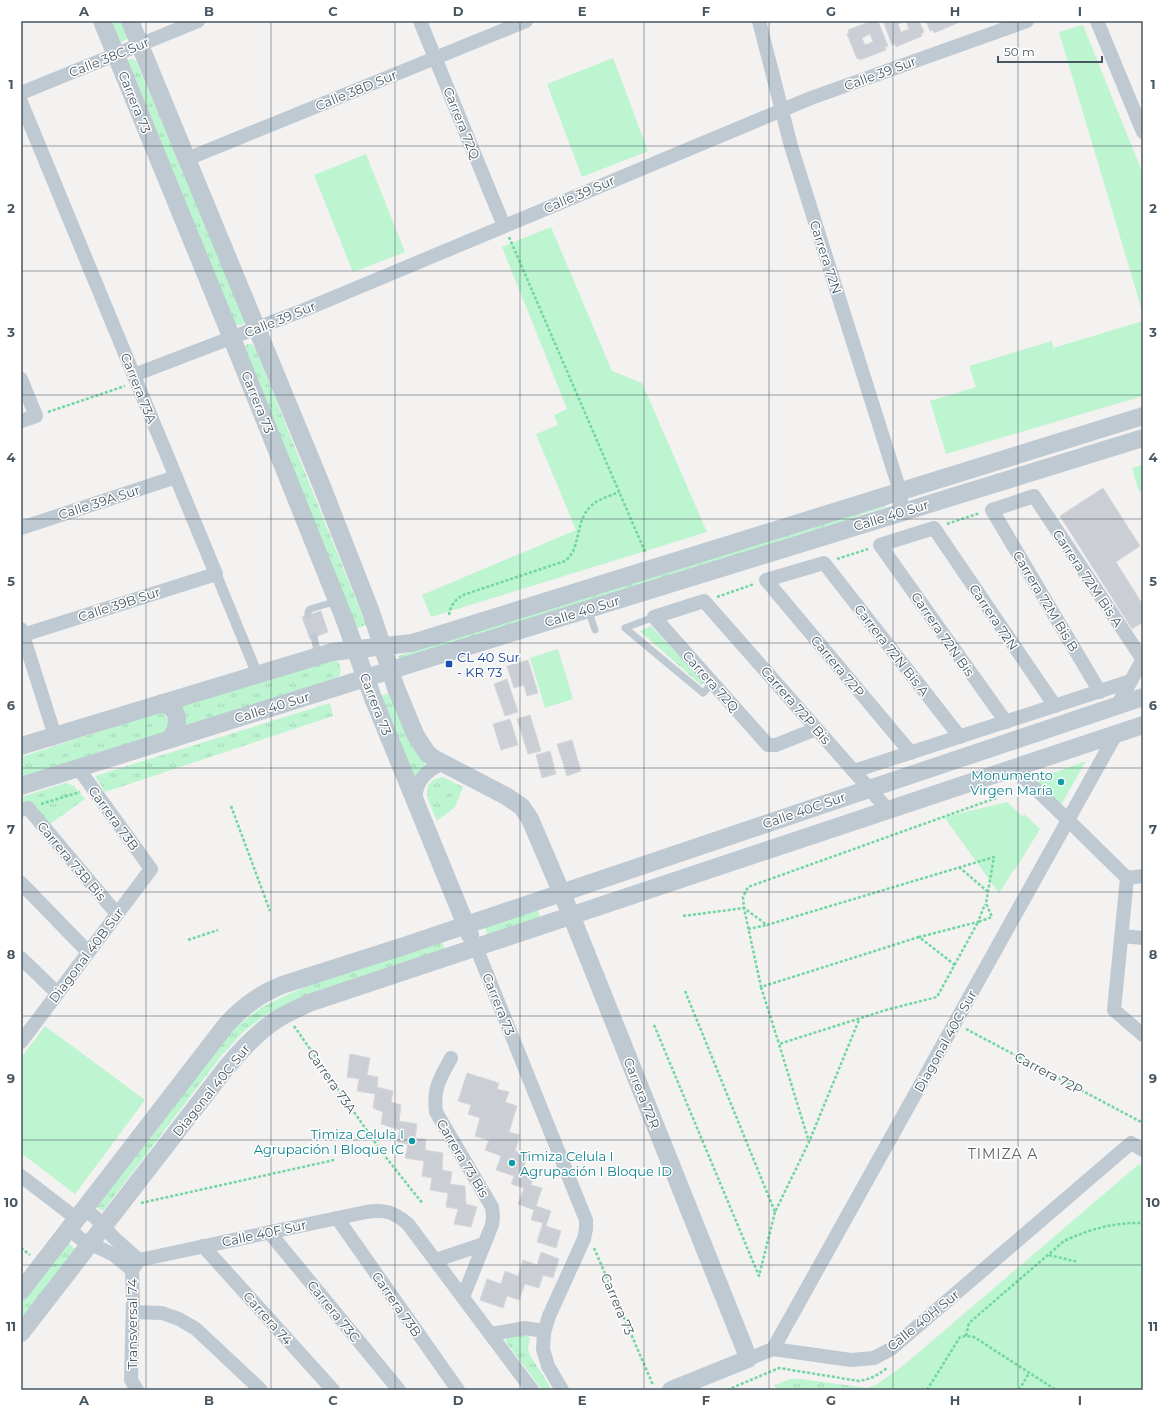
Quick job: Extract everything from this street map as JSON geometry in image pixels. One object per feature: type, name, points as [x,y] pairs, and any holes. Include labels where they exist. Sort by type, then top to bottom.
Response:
[{"type":"street","name":"Carrera 73","points":[[102,21],[232,338],[337,601],[365,678],[584,1213],[586,1229]]},
{"type":"street","name":"Carrera 73","points":[[130,21],[321,484],[371,612],[396,688],[420,744],[430,756],[506,796],[522,807],[530,819],[571,916]]},
{"type":"street","name":"Calle 38C Sur","points":[[21,93],[198,21]]},
{"type":"street","name":"Carrera 72Q","points":[[420,21],[504,226]]},
{"type":"street","name":"Calle 38D Sur","points":[[187,159],[526,21]]},
{"type":"street","name":"Carrera 72N","points":[[759,21],[791,146],[900,491],[902,501],[899,512]]},
{"type":"street","name":"Calle 39 Sur","points":[[136,379],[782,110],[904,64],[1028,21]]},
{"type":"street","points":[[1097,21],[1143,132]]},
{"type":"street","name":"Carrera 73A","points":[[21,102],[257,674]]},
{"type":"street","points":[[21,379],[36,416],[21,421]]},
{"type":"street","name":"Calle 40 Sur","points":[[21,746],[318,655],[355,648],[412,643],[1143,416]]},
{"type":"street","name":"Calle 40 Sur","points":[[21,786],[899,512],[1143,438]]},
{"type":"street","name":"Calle 39A Sur","points":[[21,528],[176,477]]},
{"type":"street","name":"Carrera 72N","points":[[900,491],[907,500],[919,507]]},
{"type":"street","name":"Carrera 72M Bis A","points":[[992,510],[1034,496],[1143,659]]},
{"type":"street","name":"Carrera 72M Bis B","points":[[992,510],[1100,692]]},
{"type":"street","name":"Carrera 72N","points":[[934,528],[1055,706]]},
{"type":"street","name":"Calle 40 Sur","points":[[880,545],[934,528]]},
{"type":"street","name":"Carrera 72N Bis","points":[[880,545],[1006,722]]},
{"type":"street","points":[[766,580],[824,563]]},
{"type":"street","name":"Carrera 72N Bis A","points":[[824,563],[960,737]]},
{"type":"street","name":"Calle 39B Sur","points":[[22,632],[216,574]]},
{"type":"street","name":"Carrera 72P","points":[[766,580],[910,753]]},
{"type":"street","points":[[654,617],[704,601]]},
{"type":"street","name":"Carrera 72P Bis","points":[[704,601],[888,810]]},
{"type":"street","name":"Carrera 72Q","points":[[654,617],[768,745],[776,745],[816,729]]},
{"type":"street","points":[[22,632],[55,736]]},
{"type":"street","points":[[1117,706],[1143,659]]},
{"type":"street","points":[[854,772],[1131,681]]},
{"type":"street","name":"Calle 40C Sur","points":[[466,925],[1143,697]]},
{"type":"street","points":[[162,703],[172,707],[177,717],[177,725],[174,734],[170,739]]},
{"type":"street","name":"Calle 40C Sur","points":[[476,947],[1143,725]]},
{"type":"street","name":"Diagonal 40C Sur","points":[[773,1349],[1116,734]]},
{"type":"street","points":[[415,800],[415,792],[424,775],[428,770],[443,763]]},
{"type":"street","name":"Carrera 73B","points":[[78,768],[151,869]]},
{"type":"street","points":[[1014,768],[1127,878]]},
{"type":"street","name":"Carrera 73B Bis","points":[[24,809],[117,914]]},
{"type":"street","name":"Diagonal 40B Sur","points":[[23,1033],[57,993],[151,869]]},
{"type":"street","points":[[1127,878],[1143,876]]},
{"type":"street","points":[[1127,878],[1114,1010],[1143,1035]]},
{"type":"street","points":[[21,883],[88,952]]},
{"type":"street","name":"Carrera 72R","points":[[571,916],[748,1359]]},
{"type":"street","name":"Diagonal 40C Sur","points":[[21,1291],[236,1013],[266,992],[282,985],[466,925]]},
{"type":"street","points":[[1122,936],[1143,938]]},
{"type":"street","name":"Diagonal 40C Sur","points":[[21,1333],[226,1068],[242,1049],[273,1022],[309,1003],[476,947]]},
{"type":"street","points":[[21,958],[57,993]]},
{"type":"street","name":"Carrera 73 Bis","points":[[451,1058],[437,1084],[434,1098],[436,1112],[492,1206],[494,1212],[492,1225],[484,1244]]},
{"type":"street","name":"Calle 40H Sur","points":[[671,1390],[773,1349],[851,1360],[874,1358],[891,1349],[1137,1146]]},
{"type":"street","points":[[21,1176],[77,1219],[94,1216],[136,1265]]},
{"type":"street","name":"Calle 40F Sur","points":[[136,1265],[203,1246],[374,1210],[388,1211],[399,1216],[408,1224],[436,1260]]},
{"type":"street","name":"Carrera 73B","points":[[337,1218],[458,1390]]},
{"type":"street","points":[[77,1219],[77,1236],[136,1265]]},
{"type":"street","points":[[562,1390],[552,1375],[545,1356],[543,1344],[544,1331],[549,1316],[584,1239],[586,1229]]},
{"type":"street","name":"Carrera 73C","points":[[269,1232],[399,1390]]},
{"type":"street","points":[[484,1244],[436,1260],[532,1390]]},
{"type":"street","points":[[463,1297],[484,1244]]},
{"type":"street","name":"Carrera 74","points":[[203,1246],[333,1390]]},
{"type":"street","name":"Transversal 74","points":[[136,1265],[131,1380],[137,1390]]},
{"type":"street","points":[[133,1312],[162,1313],[179,1319],[196,1328],[261,1390]]},
{"type":"street","points":[[491,1334],[525,1328],[544,1331]]},
{"type":"lane","points":[[308,615],[310,609],[337,601]]},
{"type":"lane","points":[[588,609],[595,630]]},
{"type":"lane","points":[[654,617],[625,628],[703,693],[713,684]]},
{"type":"lane","points":[[314,637],[318,655]]},
{"type":"path","points":[[504,226],[647,556]]},
{"type":"path","points":[[36,416],[136,379]]},
{"type":"path","points":[[449,616],[452,604],[463,595],[565,561],[572,554],[579,527],[587,510],[594,503],[619,492]]},
{"type":"path","points":[[934,528],[992,510]]},
{"type":"path","points":[[824,563],[880,545]]},
{"type":"path","points":[[704,601],[766,580]]},
{"type":"path","points":[[24,809],[92,788]]},
{"type":"path","points":[[809,1142],[761,987],[748,929],[743,896],[748,887],[996,798]]},
{"type":"path","points":[[231,806],[270,911]]},
{"type":"path","points":[[748,929],[768,925],[994,857],[986,903],[978,922],[937,997],[886,1010],[860,1020],[779,1044]]},
{"type":"path","points":[[959,867],[988,891]]},
{"type":"path","points":[[761,987],[919,937],[992,917],[986,903]]},
{"type":"path","points":[[683,916],[744,908],[768,925]]},
{"type":"path","points":[[188,940],[218,930]]},
{"type":"path","points":[[919,937],[955,965]]},
{"type":"path","points":[[685,991],[775,1212]]},
{"type":"path","name":"Carrera 73A","points":[[286,1014],[384,1155],[423,1204]]},
{"type":"path","points":[[654,1025],[759,1276],[775,1212],[809,1142],[860,1020]]},
{"type":"path","name":"Carrera 72P","points":[[955,1023],[1143,1122]]},
{"type":"path","points":[[126,1197],[138,1204],[334,1160]]},
{"type":"path","points":[[966,1336],[969,1323],[1049,1255],[1064,1240],[1077,1234],[1111,1224],[1143,1223]]},
{"type":"path","name":"Carrera 73","points":[[586,1229],[653,1385]]},
{"type":"path","points":[[1049,1255],[1078,1262]]},
{"type":"path","points":[[927,1390],[960,1337],[966,1336],[974,1337],[1056,1390]]},
{"type":"path","points":[[1019,1390],[1029,1373]]},
{"type":"green space","points":[[108,21],[122,21],[129,38],[117,44]]},
{"type":"green space","points":[[1083,25],[1143,174],[1143,314],[1059,32]]},
{"type":"green space","points":[[613,58],[648,151],[582,177],[547,84]]},
{"type":"green space","points":[[129,59],[134,59],[137,63],[245,319],[244,323],[241,325],[235,325],[128,61]]},
{"type":"green space","points":[[366,154],[405,252],[353,272],[314,175]]},
{"type":"green space","points":[[551,227],[612,371],[642,383],[707,532],[431,617],[422,595],[576,530],[536,434],[558,425],[554,415],[567,409],[502,247]]},
{"type":"green space","points":[[1143,321],[1143,396],[946,454],[930,401],[976,387],[969,366],[1052,341],[1053,348]]},
{"type":"green space","points":[[247,344],[252,344],[255,348],[366,625],[355,629],[244,348]]},
{"type":"green space","points":[[1143,465],[1143,490],[1139,492],[1132,468]]},
{"type":"green space","points":[[885,503],[886,507],[856,516],[838,527],[400,662],[398,656]]},
{"type":"green space","points":[[651,626],[704,682],[701,685],[640,631]]},
{"type":"green space","points":[[558,649],[573,699],[545,708],[530,658]]},
{"type":"green space","points":[[333,658],[340,666],[339,677],[184,730],[178,704]]},
{"type":"green space","points":[[392,692],[426,767],[413,781],[378,697]]},
{"type":"green space","points":[[330,703],[333,716],[105,792],[95,776]]},
{"type":"green space","points":[[156,713],[163,713],[168,719],[168,724],[163,734],[21,779],[21,757]]},
{"type":"green space","points":[[1086,761],[1061,805],[1031,781]]},
{"type":"green space","points":[[443,777],[463,787],[455,807],[437,821],[429,801],[427,788],[435,779]]},
{"type":"green space","points":[[66,783],[74,786],[85,799],[50,824],[21,807],[21,797]]},
{"type":"green space","points":[[1007,802],[1023,817],[1024,814],[1040,829],[999,893],[944,817]]},
{"type":"green space","points":[[537,907],[540,918],[488,936],[484,925]]},
{"type":"green space","points":[[442,942],[445,949],[294,1000],[267,1014],[243,1032],[222,1055],[103,1211],[95,1206],[216,1049],[238,1025],[262,1007],[315,983]]},
{"type":"green space","points":[[45,1026],[145,1100],[75,1194],[21,1153],[21,1058]]},
{"type":"green space","points":[[1139,1164],[1143,1167],[1143,1390],[880,1390],[904,1365]]},
{"type":"green space","points":[[67,1242],[75,1249],[21,1320],[21,1303]]},
{"type":"green space","points":[[527,1335],[530,1339],[528,1348],[530,1355],[552,1390],[542,1390],[506,1342],[507,1336]]},
{"type":"green space","points":[[904,1365],[880,1390],[777,1390],[775,1385],[791,1379],[801,1379],[867,1388],[876,1385]]},
{"type":"building","points":[[871,21],[878,21],[888,46],[885,47],[886,50],[860,60],[859,58],[857,59],[847,34],[849,33],[848,30]],"holes":[[[870,34],[873,42],[865,45],[862,38]]]},
{"type":"building","points":[[883,21],[905,21],[898,24],[901,32],[909,29],[906,21],[919,21],[924,32],[921,34],[922,36],[896,47],[895,44],[892,45]]},
{"type":"building","points":[[926,21],[960,22],[934,33],[933,30],[930,31]]},
{"type":"building","points":[[1103,488],[1140,546],[1116,562],[1143,605],[1143,622],[1132,629],[1060,516]]},
{"type":"building","points":[[321,611],[328,632],[310,639],[302,617]]},
{"type":"building","points":[[528,660],[538,693],[527,696],[524,685],[514,688],[507,666]]},
{"type":"building","points":[[507,679],[518,712],[505,716],[494,684]]},
{"type":"building","points":[[530,715],[541,751],[528,754],[517,719]]},
{"type":"building","points":[[510,719],[518,745],[501,750],[493,724]]},
{"type":"building","points":[[572,740],[581,771],[567,776],[557,744]]},
{"type":"building","points":[[550,751],[556,774],[542,778],[536,755]]},
{"type":"building","name":"Timiza Celula I Agrupación I Bloque IC","points":[[350,1054],[370,1058],[367,1075],[378,1077],[377,1087],[393,1091],[391,1102],[401,1105],[399,1121],[417,1124],[415,1138],[426,1139],[425,1150],[443,1153],[442,1170],[452,1172],[450,1184],[465,1186],[466,1204],[477,1207],[471,1227],[454,1224],[458,1209],[446,1207],[448,1193],[430,1190],[432,1178],[422,1176],[424,1161],[405,1158],[408,1144],[397,1142],[400,1130],[381,1124],[383,1112],[373,1108],[375,1094],[357,1091],[359,1079],[347,1077]]},
{"type":"building","name":"Timiza Celula I Agrupación I Bloque ID","points":[[467,1073],[499,1083],[497,1089],[509,1092],[505,1102],[517,1106],[509,1132],[520,1135],[515,1151],[528,1155],[523,1170],[534,1173],[531,1185],[542,1188],[536,1206],[551,1211],[546,1226],[561,1231],[556,1248],[537,1242],[543,1223],[531,1220],[534,1210],[518,1204],[524,1188],[511,1184],[514,1176],[496,1170],[501,1156],[485,1150],[489,1140],[475,1136],[480,1118],[468,1114],[471,1105],[458,1101]]},
{"type":"building","points":[[541,1252],[559,1259],[553,1278],[543,1275],[539,1288],[525,1284],[519,1300],[507,1296],[503,1308],[480,1300],[487,1279],[501,1284],[505,1271],[518,1276],[523,1260],[537,1265]]},
{"type":"place","name":"CL 40 Sur - KR 73","points":[[449,664]]},
{"type":"place","name":"Monumento Virgen María","points":[[1061,782]]},
{"type":"place","name":"Timiza Celula I Agrupación I Bloque IC","points":[[412,1141]]},
{"type":"place","name":"Timiza Celula I Agrupación I Bloque ID","points":[[512,1163]]},
{"type":"district","name":"TIMIZA A","points":[[1003,1154]]}]
